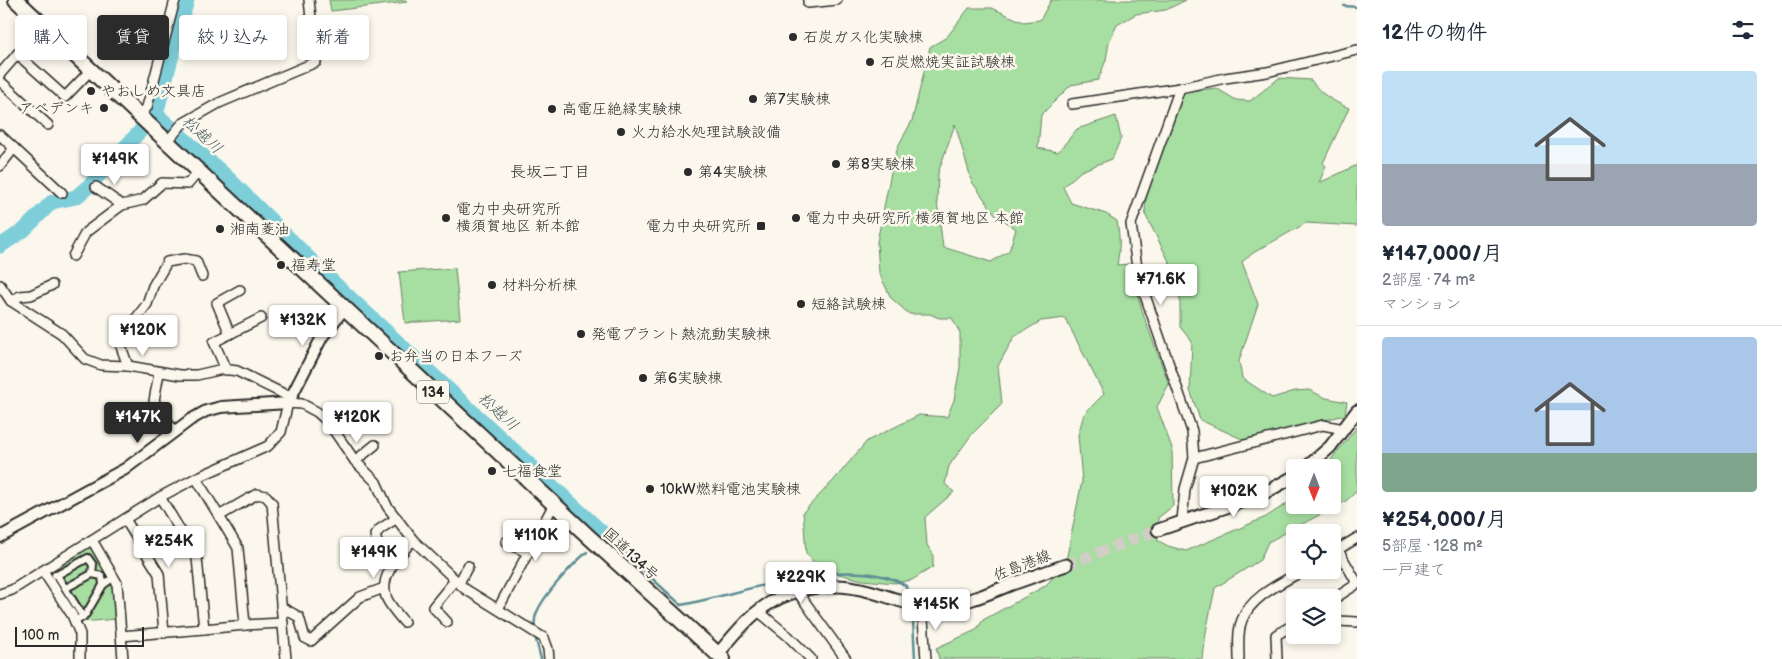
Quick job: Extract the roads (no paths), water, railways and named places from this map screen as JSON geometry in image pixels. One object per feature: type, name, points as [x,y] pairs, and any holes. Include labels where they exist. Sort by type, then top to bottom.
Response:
[{"type":"highway","name":"国道134号","points":[[16,0],[32,15]]},
{"type":"highway","name":"国道134号","points":[[79,60],[718,657]]},
{"type":"main road","points":[[1316,459],[1330,447],[1357,411]]},
{"type":"main road","points":[[1158,530],[1259,496],[1286,481]]},
{"type":"main road","name":"佐島港線","points":[[718,657],[758,611],[775,600],[797,591],[829,585],[842,586],[869,590],[920,606],[954,604],[980,598],[1066,565]]},
{"type":"street","points":[[145,122],[147,107],[174,0]]},
{"type":"street","points":[[167,142],[182,124],[219,103],[316,62],[309,0]]},
{"type":"street","points":[[808,0],[808,3],[837,0]]},
{"type":"street","points":[[1072,104],[1180,88],[1283,69],[1357,50]]},
{"type":"street","points":[[0,74],[15,56]]},
{"type":"street","points":[[24,60],[65,97],[90,71]]},
{"type":"street","points":[[0,81],[48,125]]},
{"type":"street","points":[[1180,88],[1131,224],[1138,275],[1192,431],[1194,458],[1185,489],[1182,521]]},
{"type":"street","points":[[0,135],[62,193]]},
{"type":"street","points":[[0,166],[14,148]]},
{"type":"street","points":[[72,256],[86,232],[122,205],[143,200],[162,183],[188,184],[198,172]]},
{"type":"street","points":[[96,186],[122,205]]},
{"type":"street","points":[[128,366],[120,341],[121,336],[147,304],[153,286],[167,262],[184,259],[196,261],[202,276]]},
{"type":"street","points":[[0,285],[11,301],[62,334],[85,359],[101,365],[128,366],[160,373],[197,375],[226,370],[237,371],[290,401],[302,404],[317,412],[328,422],[355,461],[376,482],[387,506],[413,540],[465,589],[544,638],[549,659]]},
{"type":"street","points":[[11,301],[20,296],[31,295],[52,285]]},
{"type":"street","points":[[230,334],[217,303],[240,290]]},
{"type":"street","points":[[0,594],[45,574],[92,540],[160,497],[196,478],[268,446],[281,432],[290,401],[322,337],[344,308]]},
{"type":"street","points":[[226,370],[214,342],[261,318]]},
{"type":"street","points":[[160,373],[154,401],[174,432]]},
{"type":"street","points":[[0,537],[125,469],[174,432],[206,411],[221,407],[290,401]]},
{"type":"street","points":[[1194,458],[1323,425],[1344,429]]},
{"type":"street","points":[[355,461],[375,445]]},
{"type":"street","points":[[196,478],[238,548],[245,625]]},
{"type":"street","points":[[220,516],[257,494],[266,496],[272,503],[286,659]]},
{"type":"street","points":[[160,497],[197,558],[204,629]]},
{"type":"street","points":[[498,609],[554,504]]},
{"type":"street","points":[[380,554],[375,535],[380,529],[397,518]]},
{"type":"street","points":[[125,519],[159,574],[164,632]]},
{"type":"street","points":[[1341,548],[1357,538]]},
{"type":"street","points":[[92,540],[117,583],[123,659]]},
{"type":"street","points":[[404,622],[388,600],[384,588],[388,572],[413,540]]},
{"type":"street","points":[[506,542],[528,553]]},
{"type":"street","points":[[45,574],[57,575],[88,558],[93,565],[92,574]]},
{"type":"street","points":[[1341,561],[1357,584],[1341,594]]},
{"type":"street","points":[[447,622],[433,607],[468,566]]},
{"type":"street","points":[[45,574],[79,619]]},
{"type":"street","points":[[66,588],[92,574],[102,576],[103,585]]},
{"type":"street","points":[[57,575],[66,588],[79,619],[80,659]]},
{"type":"street","points":[[79,619],[103,585],[114,577]]},
{"type":"street","points":[[1239,659],[1241,621],[1249,608],[1259,597],[1289,579]]},
{"type":"street","points":[[281,607],[299,617],[305,638],[311,641],[360,597],[384,588]]},
{"type":"street","points":[[797,591],[846,659]]},
{"type":"street","points":[[920,606],[926,659]]},
{"type":"street","points":[[758,611],[788,636],[811,659]]},
{"type":"street","points":[[1341,621],[1357,622]]},
{"type":"street","points":[[121,636],[283,623]]},
{"type":"street","points":[[1277,659],[1276,635],[1286,629]]},
{"type":"waterway","name":"松越川","points":[[187,0],[156,114],[225,175],[335,284],[607,537]]},
{"type":"waterway","points":[[1344,6],[1357,7]]},
{"type":"waterway","points":[[0,246],[24,230],[52,202],[76,197],[90,185],[156,114]]},
{"type":"waterway","name":"松越川","points":[[604,539],[607,537],[681,605],[796,578],[856,573],[883,576],[906,586],[908,598]]},
{"type":"waterway","points":[[535,631],[535,619],[542,603],[565,574],[587,552]]},
{"type":"waterway","name":"松越川","points":[[910,606],[913,620],[915,659]]},
{"type":"waterway","points":[[535,636],[541,659]]},
{"type":"tunnel","points":[[1066,565],[1158,530]]},
{"type":"place","name":"石炭ガス化実験棟","points":[[793,37]]},
{"type":"place","name":"石炭燃焼実証試験棟","points":[[870,62]]},
{"type":"place","name":"やおしめ文具店","points":[[91,91]]},
{"type":"place","name":"第7実験棟","points":[[753,99]]},
{"type":"place","name":"アベデンキ","points":[[104,108]]},
{"type":"place","name":"高電圧絶縁実験棟","points":[[552,109]]},
{"type":"place","name":"火力給水処理試験設備","points":[[621,132]]},
{"type":"place","name":"第8実験棟","points":[[836,164]]},
{"type":"place","name":"第4実験棟","points":[[688,172]]},
{"type":"place","name":"電力中央研究所 横須賀地区 新本館","points":[[446,218]]},
{"type":"place","name":"電力中央研究所 横須賀地区 本館","points":[[796,218]]},
{"type":"place","name":"電力中央研究所","points":[[761,226]]},
{"type":"place","name":"湘南菱油","points":[[220,229]]},
{"type":"place","name":"福寿堂","points":[[281,265]]},
{"type":"place","name":"材料分析棟","points":[[492,285]]},
{"type":"place","name":"短絡試験棟","points":[[801,304]]},
{"type":"place","name":"発電プラント熱流動実験棟","points":[[581,334]]},
{"type":"place","name":"お弁当の日本フーズ","points":[[379,356]]},
{"type":"place","name":"第6実験棟","points":[[643,378]]},
{"type":"place","name":"七福食堂","points":[[492,471]]},
{"type":"place","name":"10kW燃料電池実験棟","points":[[650,489]]},
{"type":"district","name":"長坂二丁目","points":[[550,171]]}]
